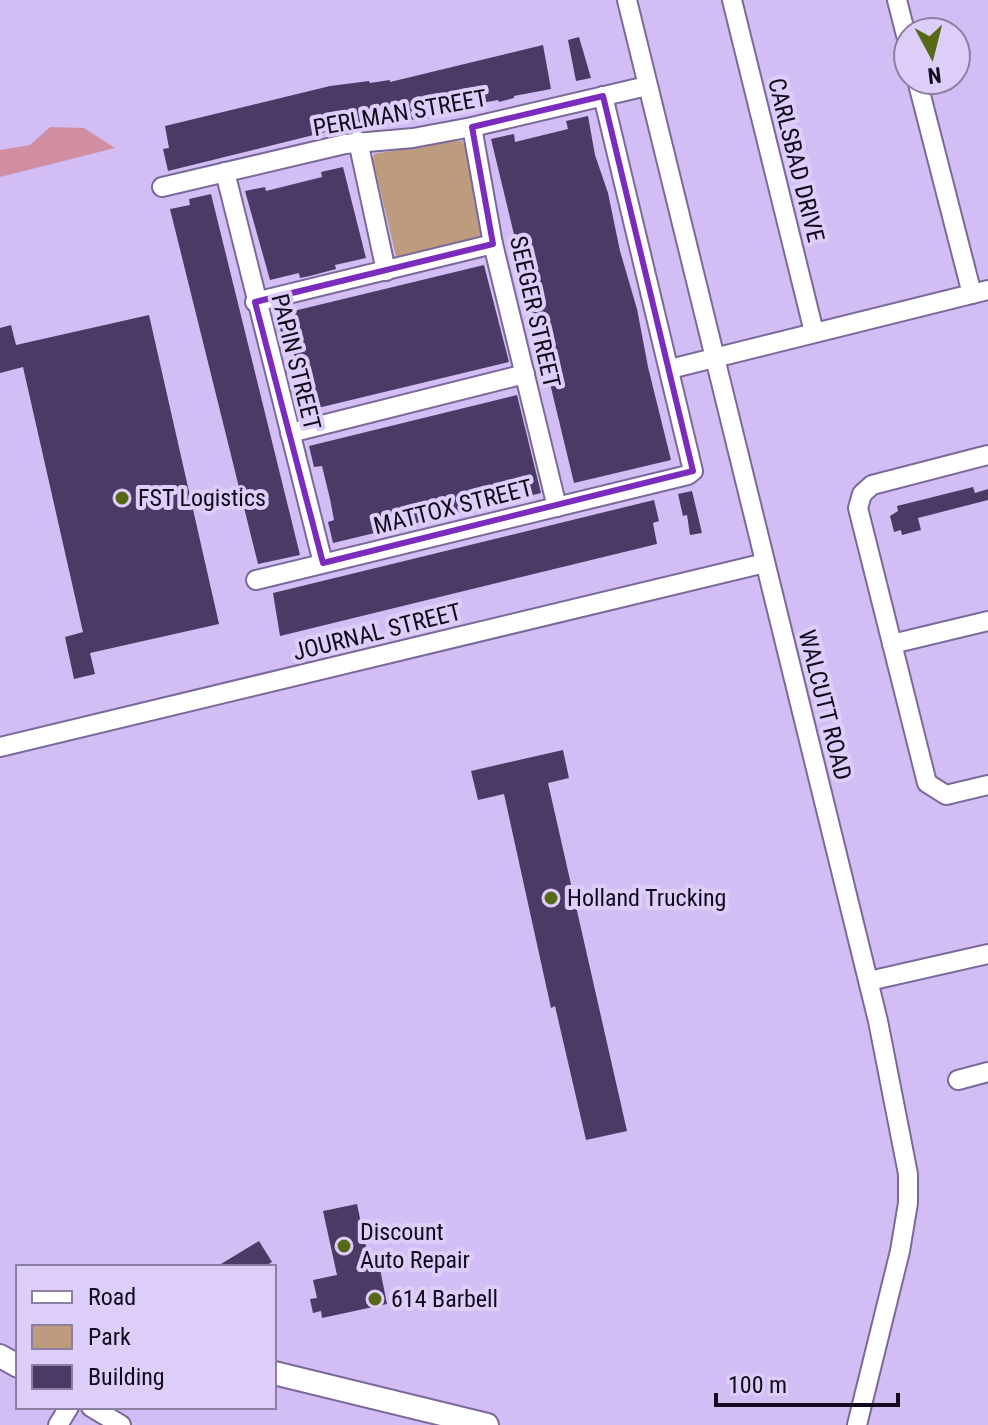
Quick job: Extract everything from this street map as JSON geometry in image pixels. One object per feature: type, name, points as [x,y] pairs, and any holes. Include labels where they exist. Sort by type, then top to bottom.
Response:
[{"type":"main road","points":[[276,1373],[487,1425]]},
{"type":"street","name":"WALCUTT ROAD","points":[[627,0],[869,981],[909,1188],[905,1228],[857,1425]]},
{"type":"street","name":"CARLSBAD DRIVE","points":[[732,0],[814,332]]},
{"type":"street","name":"PERLMAN STREET","points":[[162,187],[358,141],[413,138],[472,127],[647,86]]},
{"type":"street","points":[[603,96],[670,369],[980,292],[922,96]]},
{"type":"street","name":"SEEGER STREET","points":[[472,127],[493,244],[557,507]]},
{"type":"street","points":[[358,141],[386,271]]},
{"type":"street","name":"PAPIN STREET","points":[[225,172],[255,302],[323,563]]},
{"type":"street","points":[[255,302],[493,244]]},
{"type":"street","name":"MATTOX STREET","points":[[256,580],[688,475],[693,468],[670,369]]},
{"type":"street","points":[[290,433],[525,374]]},
{"type":"street","points":[[988,455],[872,485],[862,494],[858,508],[927,783],[946,795],[988,785]]},
{"type":"street","name":"JOURNAL STREET","points":[[0,747],[765,563]]},
{"type":"street","points":[[892,644],[988,621]]},
{"type":"street","points":[[869,981],[988,954]]},
{"type":"street","points":[[958,1080],[988,1072]]},
{"type":"street","points":[[94,1409],[121,1425]]},
{"type":"highlighted area","points":[[603,96],[693,471],[323,563],[255,302],[493,244],[472,127]]},
{"type":"green space","points":[[462,141],[466,148],[485,235],[401,258],[396,256],[374,154]]},
{"type":"shaded area","points":[[50,127],[84,128],[115,148],[0,177],[0,150],[30,145]]},
{"type":"building","points":[[579,37],[591,78],[576,81],[568,40]]},
{"type":"building","points":[[543,45],[551,89],[499,102],[476,104],[477,107],[421,120],[382,125],[381,121],[362,123],[168,171],[163,149],[169,148],[165,126],[330,86],[390,82]]},
{"type":"building","points":[[588,116],[671,460],[574,483],[491,139],[514,134],[515,142],[568,129],[566,121]]},
{"type":"building","points":[[343,167],[366,258],[335,265],[336,269],[310,276],[300,278],[299,273],[270,280],[245,191],[265,187],[266,191],[322,177],[321,172]]},
{"type":"building","points":[[211,194],[300,555],[258,564],[170,209],[190,205],[189,199]]},
{"type":"building","points":[[484,265],[509,362],[301,412],[296,392],[303,390],[289,336],[282,337],[277,315]]},
{"type":"building","name":"FST Logistics","points":[[149,315],[219,624],[90,653],[95,674],[74,679],[65,637],[83,632],[23,367],[0,373],[0,328],[11,325],[16,345]]},
{"type":"building","points":[[517,395],[541,493],[333,543],[328,522],[334,520],[322,466],[314,467],[309,446]]},
{"type":"building","points":[[973,487],[975,493],[988,489],[988,500],[918,518],[921,530],[902,535],[901,530],[894,532],[890,516],[898,511],[897,506]]},
{"type":"building","points":[[692,491],[702,533],[690,535],[687,515],[683,516],[678,494]]},
{"type":"building","points":[[654,500],[659,521],[653,523],[657,544],[280,636],[273,593]]},
{"type":"building","name":"Holland Trucking","points":[[563,750],[569,778],[548,783],[627,1131],[586,1140],[555,1006],[551,1008],[504,794],[478,800],[471,771]]},
{"type":"building","points":[[357,1204],[370,1266],[379,1264],[387,1304],[322,1318],[321,1311],[313,1313],[310,1299],[317,1298],[313,1280],[337,1275],[323,1211]]},
{"type":"building","points":[[259,1241],[272,1262],[267,1265],[219,1265]]},
{"type":"place","name":"FST Logistics","points":[[122,498]]},
{"type":"place","name":"Holland Trucking","points":[[551,898]]},
{"type":"place","name":"Discount Auto Repair","points":[[344,1246]]},
{"type":"place","name":"614 Barbell","points":[[375,1299]]}]
